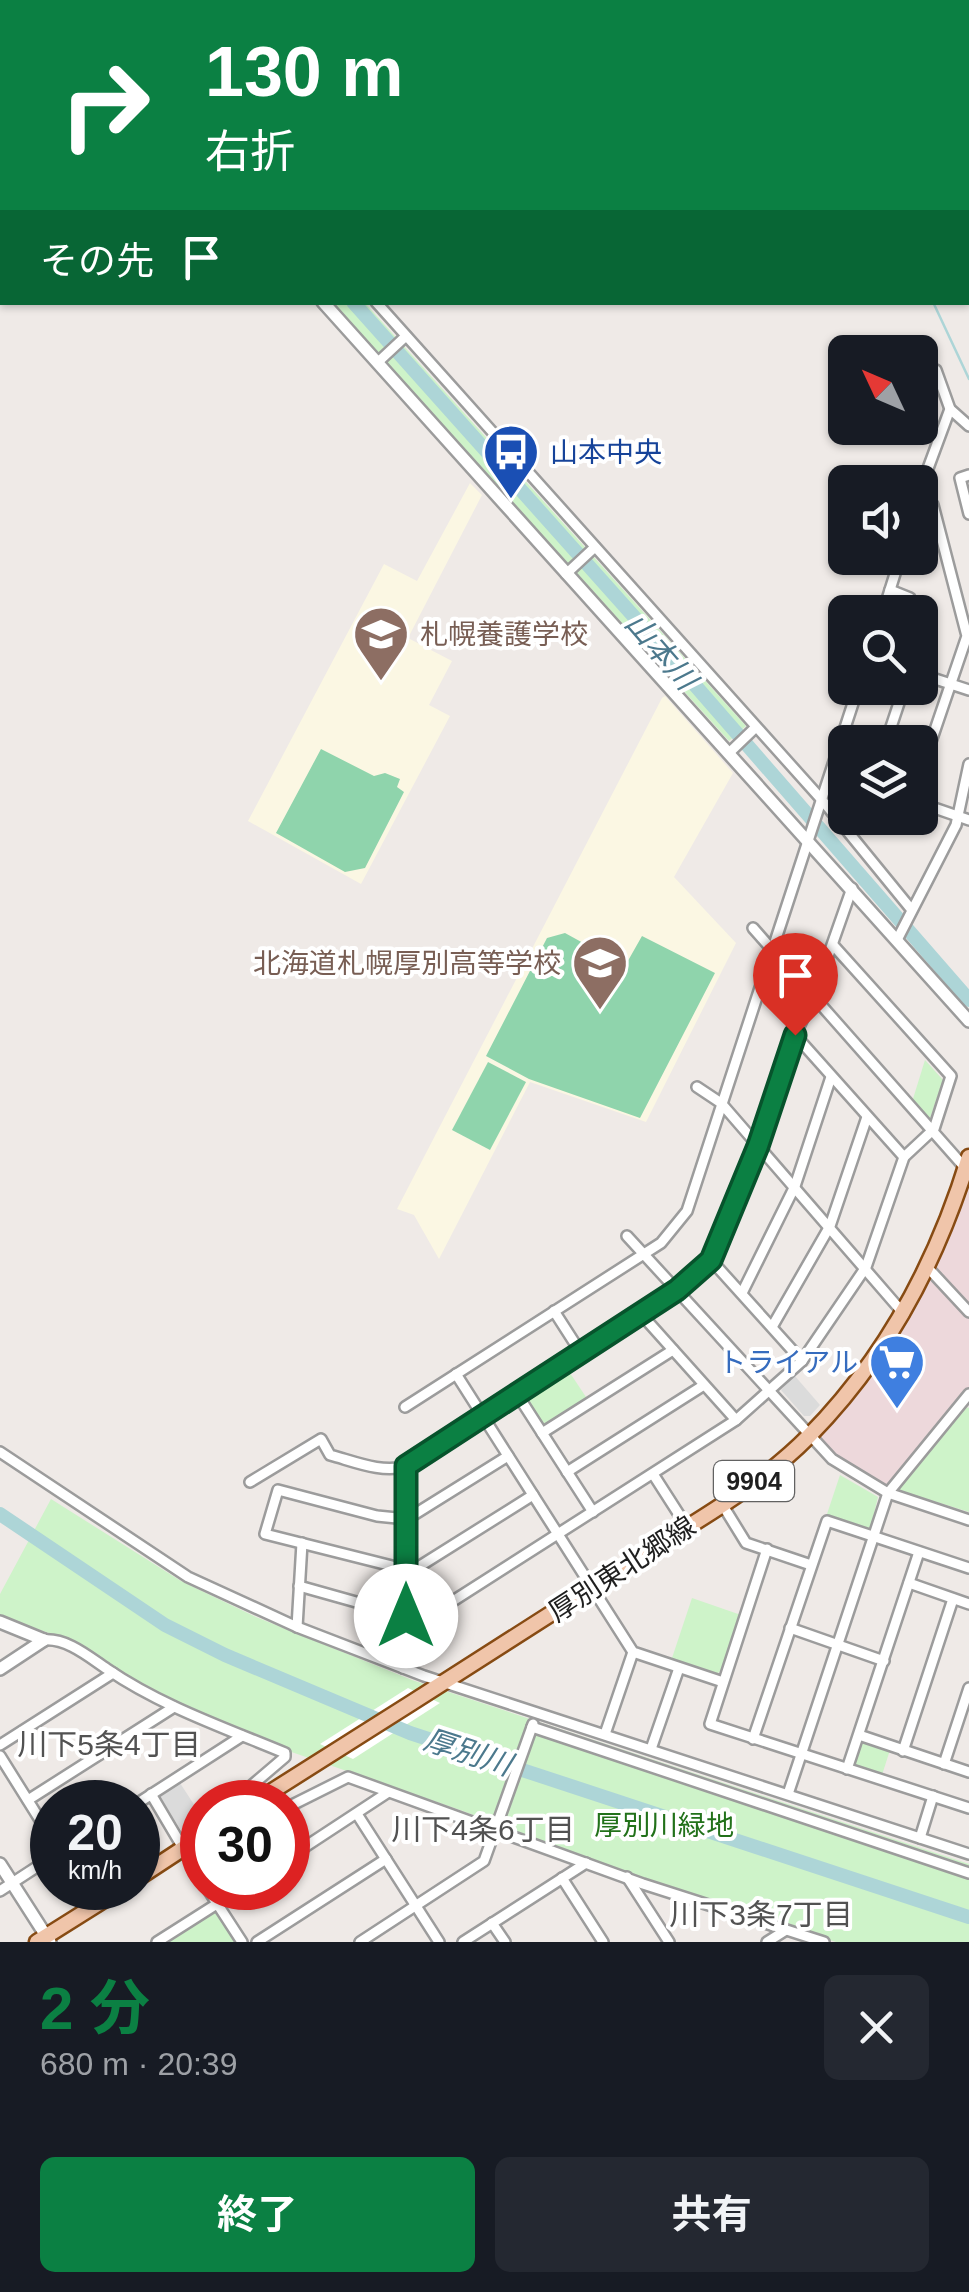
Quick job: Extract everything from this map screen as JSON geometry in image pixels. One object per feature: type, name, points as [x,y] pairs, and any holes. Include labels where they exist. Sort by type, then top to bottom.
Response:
[{"type":"main road","name":"厚別東北郷線","points":[[290,1780],[722,1504],[809,1436],[861,1378],[904,1314],[929,1268],[968,1165]]},
{"type":"main road","points":[[45,1940],[89,1910]]},
{"type":"street","points":[[326,305],[566,574],[734,748],[969,1021]]},
{"type":"street","points":[[378,305],[821,802],[908,914]]},
{"type":"street","points":[[377,363],[404,338]]},
{"type":"street","points":[[938,375],[950,408],[969,426]]},
{"type":"street","points":[[929,465],[950,408]]},
{"type":"street","points":[[969,474],[960,478],[969,514]]},
{"type":"street","points":[[936,725],[967,636],[938,524]]},
{"type":"street","points":[[566,574],[594,549]]},
{"type":"street","points":[[888,595],[895,575]]},
{"type":"street","points":[[890,590],[902,595]]},
{"type":"street","points":[[938,680],[969,690]]},
{"type":"street","points":[[734,748],[753,730]]},
{"type":"street","points":[[898,936],[964,818],[969,764]]},
{"type":"street","points":[[405,1407],[661,1243],[687,1210],[828,779]]},
{"type":"street","points":[[938,809],[964,818]]},
{"type":"street","points":[[250,1482],[321,1439],[330,1455],[370,1466],[406,1466],[677,1290],[711,1260],[758,1146],[795,1035],[814,996],[852,888]]},
{"type":"street","points":[[754,928],[968,1165]]},
{"type":"street","points":[[406,1631],[736,1420],[802,1361],[866,1267],[904,1157],[934,1129],[951,1076],[833,945]]},
{"type":"street","points":[[795,1035],[904,1157]]},
{"type":"street","points":[[742,1294],[794,1186],[831,1077]]},
{"type":"street","points":[[698,1087],[721,1104],[904,1314]]},
{"type":"street","points":[[772,1327],[830,1226],[867,1117]]},
{"type":"street","points":[[627,1236],[832,1459],[888,1494],[969,1520]]},
{"type":"street","points":[[711,1260],[802,1361]]},
{"type":"street","points":[[929,1268],[969,1312]]},
{"type":"street","points":[[554,1311],[581,1353]]},
{"type":"street","points":[[641,1314],[736,1420]]},
{"type":"street","points":[[542,1433],[673,1350]]},
{"type":"street","points":[[456,1374],[633,1652],[723,1682]]},
{"type":"street","points":[[567,1472],[704,1385]]},
{"type":"street","points":[[517,1394],[593,1512]]},
{"type":"street","points":[[788,1794],[888,1494],[969,1394]]},
{"type":"street","points":[[0,1452],[188,1577],[297,1627],[404,1668],[969,1854]]},
{"type":"street","points":[[278,1490],[376,1516],[407,1519],[508,1456]]},
{"type":"street","points":[[404,1668],[406,1466]]},
{"type":"street","points":[[268,1471],[278,1490],[265,1534],[412,1572],[533,1495]]},
{"type":"street","points":[[653,1474],[687,1527]]},
{"type":"street","points":[[722,1504],[746,1542],[811,1565]]},
{"type":"street","points":[[753,1739],[827,1522],[969,1568]]},
{"type":"street","points":[[297,1627],[302,1543]]},
{"type":"street","points":[[767,1549],[710,1724],[969,1808]]},
{"type":"street","points":[[847,1769],[919,1552]]},
{"type":"street","points":[[909,1583],[969,1604]]},
{"type":"street","points":[[299,1586],[406,1616]]},
{"type":"street","points":[[904,1750],[953,1599]]},
{"type":"street","points":[[0,1622],[44,1640]]},
{"type":"street","points":[[790,1628],[884,1660]]},
{"type":"street","points":[[0,1669],[44,1640],[53,1639],[174,1706],[285,1753],[258,1780]]},
{"type":"street","points":[[605,1734],[633,1652]]},
{"type":"street","points":[[651,1749],[680,1668]]},
{"type":"street","points":[[0,1746],[112,1673]]},
{"type":"street","points":[[944,1764],[969,1688]]},
{"type":"street","points":[[28,1800],[174,1706]]},
{"type":"street","points":[[360,1942],[481,1864],[497,1832],[536,1712]]},
{"type":"street","points":[[531,1730],[969,1873]]},
{"type":"street","points":[[859,1735],[969,1772]]},
{"type":"street","points":[[160,1789],[242,1736]]},
{"type":"street","points":[[0,1756],[30,1803]]},
{"type":"street","points":[[310,1796],[348,1777],[586,1863],[824,1942]]},
{"type":"street","points":[[310,1844],[387,1793]]},
{"type":"street","points":[[920,1838],[933,1796]]},
{"type":"street","points":[[160,1808],[180,1844]]},
{"type":"street","points":[[356,1814],[439,1942]]},
{"type":"street","points":[[257,1942],[386,1859]]},
{"type":"street","points":[[462,1942],[586,1863]]},
{"type":"street","points":[[0,1864],[45,1940]]},
{"type":"street","points":[[0,1891],[30,1871]]},
{"type":"street","points":[[627,1876],[669,1942]]},
{"type":"street","points":[[562,1878],[603,1942]]},
{"type":"street","points":[[157,1942],[208,1910]]},
{"type":"street","points":[[222,1910],[242,1942]]},
{"type":"street","points":[[492,1923],[504,1942]]},
{"type":"street","points":[[767,1942],[786,1930]]},
{"type":"shaded area","name":"札幌養護学校","points":[[470,483],[482,495],[408,638],[452,661],[429,705],[450,716],[361,884],[248,821],[384,564],[417,581]]},
{"type":"shaded area","name":"北海道札幌厚別高等学校","points":[[665,696],[733,773],[674,877],[736,943],[646,1122],[530,1082],[439,1259],[414,1215],[397,1209]]},
{"type":"shaded area","points":[[969,1172],[969,1394],[888,1493],[850,1472],[809,1436],[904,1314]]},
{"type":"shaded area","points":[[794,1375],[820,1405],[810,1416],[804,1416],[781,1390]]},
{"type":"shaded area","points":[[180,1783],[180,1828],[160,1798]]},
{"type":"green space","points":[[334,305],[367,305],[746,726],[729,741]]},
{"type":"green space","points":[[321,749],[374,776],[385,773],[400,779],[397,787],[404,792],[365,868],[345,872],[276,833]]},
{"type":"green space","points":[[565,933],[625,966],[642,936],[715,973],[640,1118],[529,1079],[486,1056],[547,938]]},
{"type":"green space","points":[[925,1060],[943,1080],[929,1121],[912,1102]]},
{"type":"green space","points":[[488,1062],[526,1082],[490,1150],[452,1130]]},
{"type":"green space","points":[[566,1367],[588,1400],[542,1428],[521,1395]]},
{"type":"green space","points":[[963,1406],[969,1408],[969,1512],[898,1490],[897,1485]]},
{"type":"green space","points":[[840,1475],[878,1497],[870,1530],[826,1517]]},
{"type":"green space","name":"厚別川緑地","points":[[51,1499],[181,1581],[256,1617],[412,1680],[969,1864],[969,1942],[836,1942],[636,1878],[463,1811],[274,1746],[122,1676],[66,1639],[0,1616],[0,1594]]},
{"type":"green space","points":[[692,1598],[741,1615],[722,1670],[715,1675],[671,1661]]},
{"type":"green space","points":[[863,1741],[890,1750],[881,1778],[851,1765]]},
{"type":"green space","points":[[211,1910],[218,1910],[239,1942],[161,1942]]},
{"type":"pier","points":[[408,1688],[440,1703],[353,1759],[320,1744]]},
{"type":"waterway","name":"山本川","points":[[356,305],[969,1000]]},
{"type":"waterway","points":[[934,305],[969,379]]},
{"type":"waterway","name":"厚別川","points":[[0,1514],[165,1625],[225,1655],[410,1733],[969,1917]]},
{"type":"place","name":"山本中央","points":[[511,501]]},
{"type":"place","name":"札幌養護学校","points":[[381,683]]},
{"type":"place","name":"北海道札幌厚別高等学校","points":[[600,1012]]},
{"type":"place","name":"トライアル","points":[[897,1411]]},
{"type":"district","name":"川下5条4丁目","points":[[109,1744]]},
{"type":"district","name":"川下4条6丁目","points":[[483,1829]]},
{"type":"district","name":"川下3条7丁目","points":[[761,1914]]},
{"type":"route","points":[[406,1616],[406,1466],[677,1290],[711,1260],[758,1146],[795,1035]]}]
